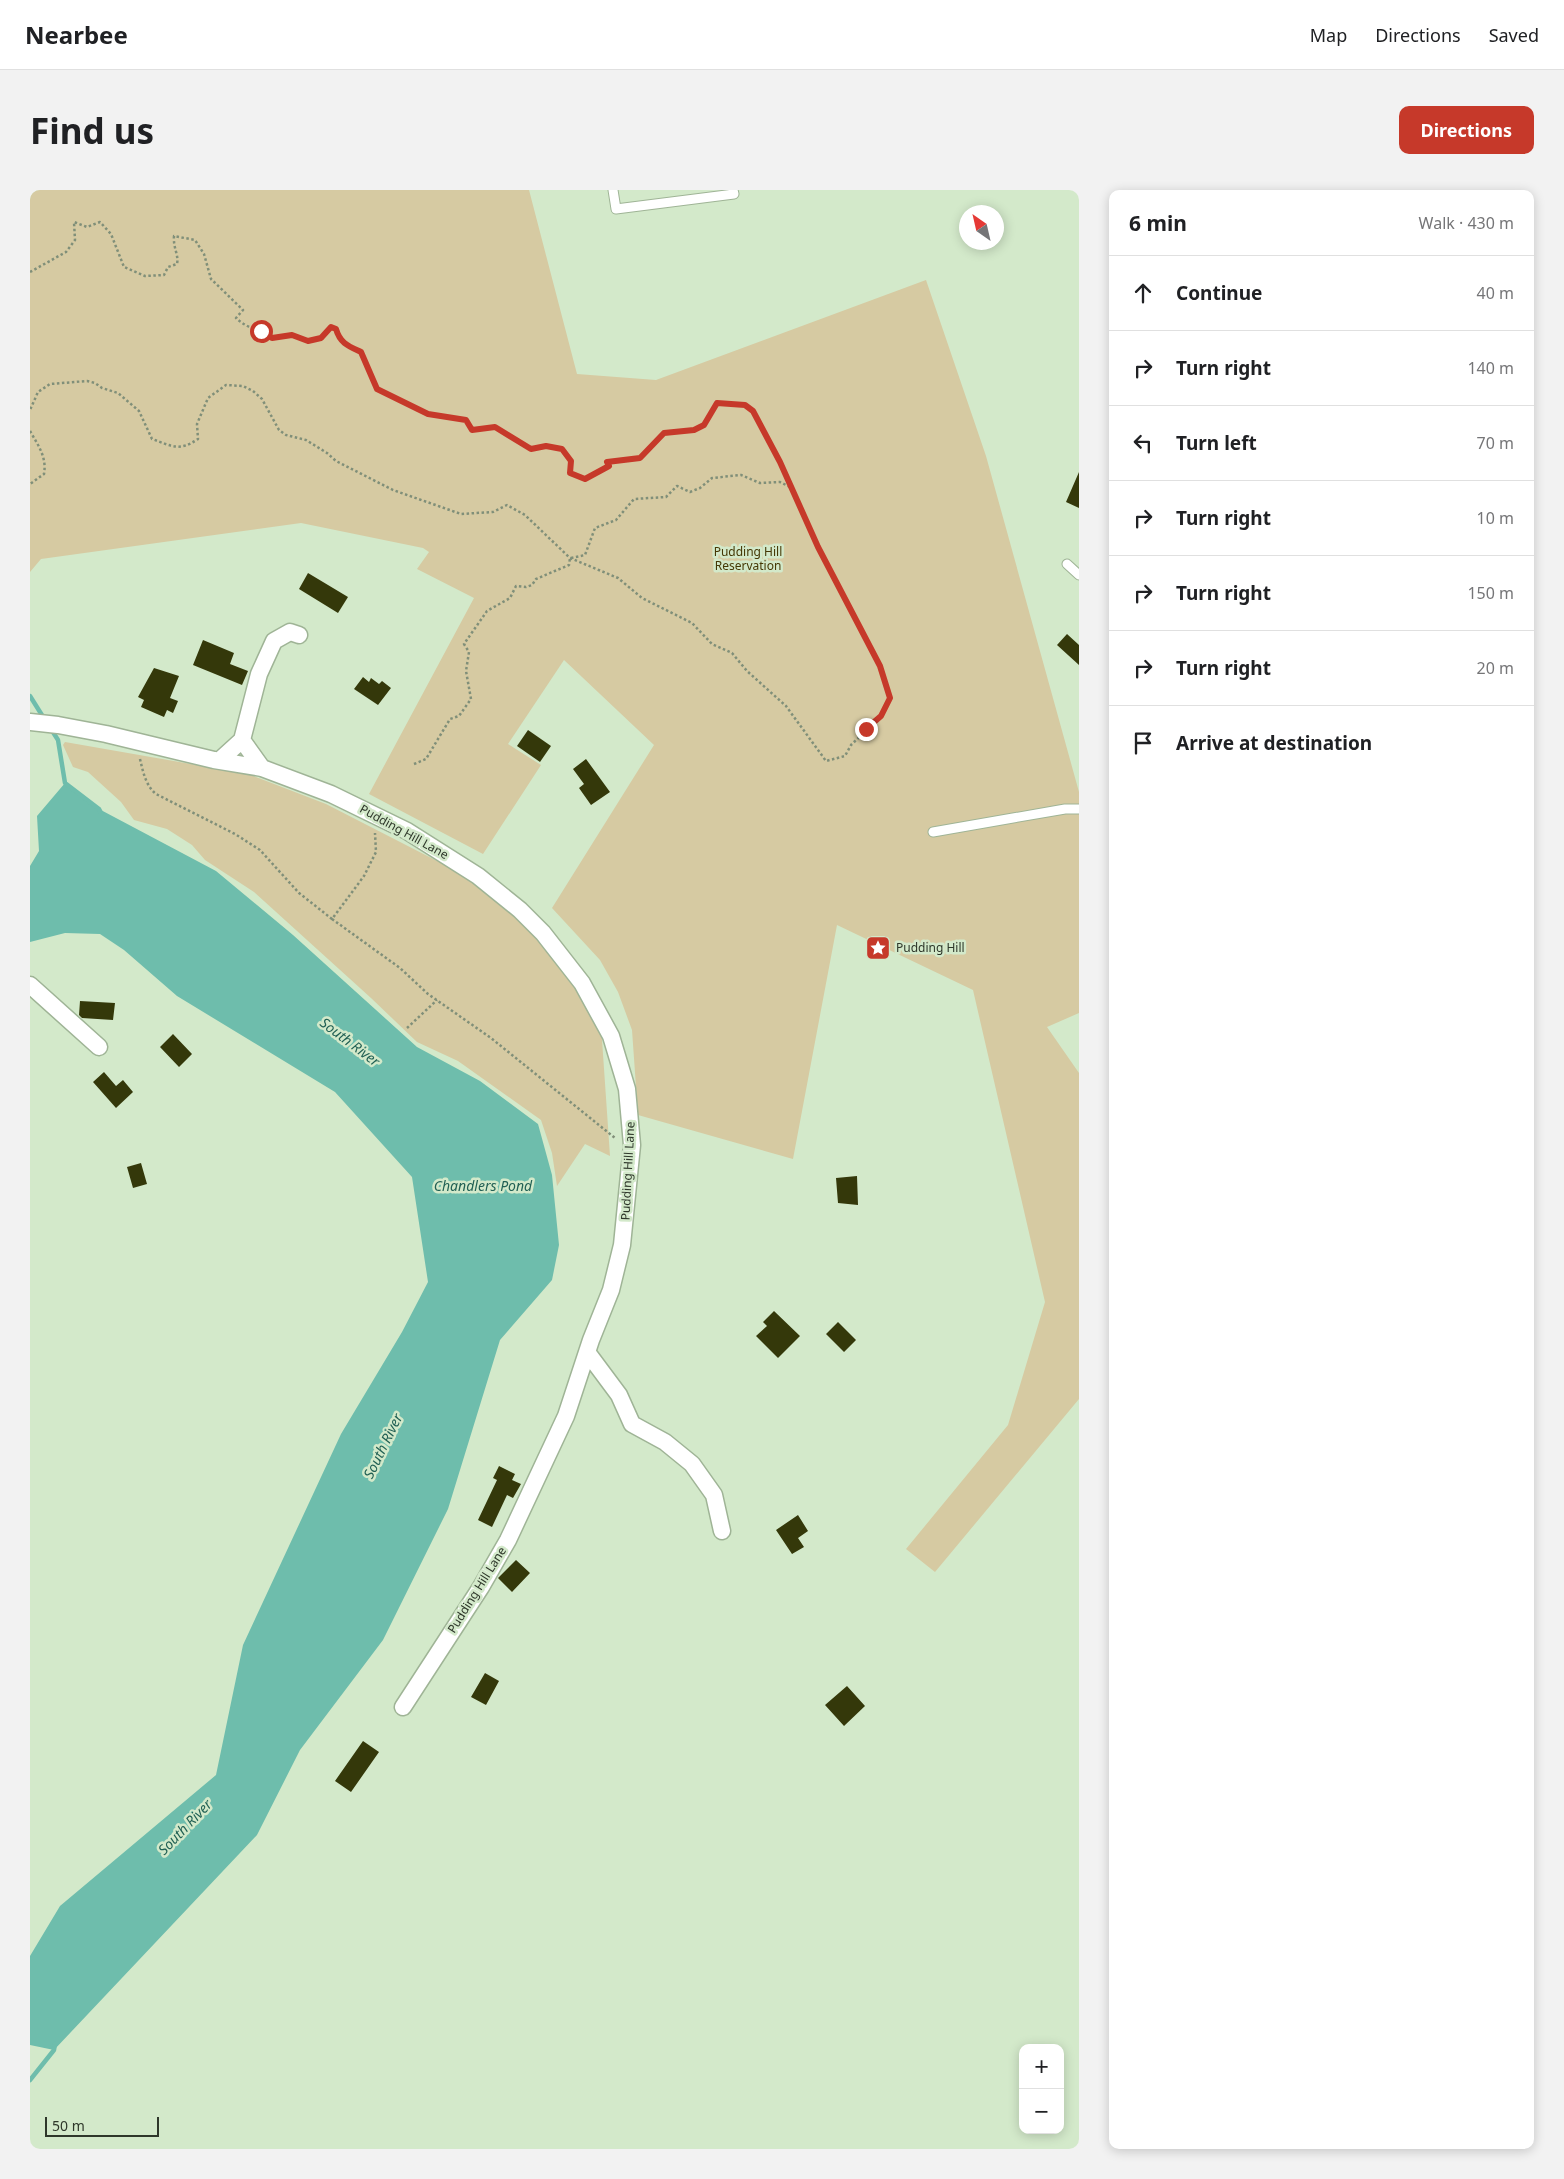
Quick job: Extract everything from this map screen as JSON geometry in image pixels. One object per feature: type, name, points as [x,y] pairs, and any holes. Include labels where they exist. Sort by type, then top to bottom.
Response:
[{"type":"street","points":[[220,760],[242,740],[259,674],[274,641],[290,632],[300,635]]},
{"type":"street","name":"Pudding Hill Lane","points":[[35,722],[58,725],[262,768],[331,794],[369,811],[436,848],[478,876],[520,910],[564,958],[598,1009],[612,1036],[622,1071],[631,1116],[632,1144],[619,1265],[566,1416],[508,1540],[495,1565],[403,1706]]},
{"type":"street","points":[[242,740],[262,768]]},
{"type":"street","points":[[30,985],[99,1047]]},
{"type":"street","points":[[587,1352],[620,1395],[632,1424],[665,1442],[692,1464],[714,1495],[722,1531]]},
{"type":"lane","points":[[613,190],[616,209],[734,194],[733,190]]},
{"type":"lane","points":[[1067,564],[1079,575]]},
{"type":"lane","points":[[933,832],[1066,809],[1079,809]]},
{"type":"path","points":[[30,272],[66,252],[75,240],[74,222],[87,227],[100,222],[111,234],[124,267],[145,276],[164,275],[168,267],[177,264],[178,258],[173,248],[174,236],[195,240],[204,254],[211,278],[243,310],[236,318],[243,325],[261,331],[272,338],[292,335],[308,341],[321,338],[331,327],[336,329],[339,339],[346,345],[361,352],[377,389],[428,414],[466,420],[472,430],[495,427],[531,449],[546,446],[562,449],[571,461],[570,473],[585,479],[609,466],[607,462],[640,458],[664,433],[694,430],[704,425],[717,403],[745,405],[753,411],[792,488],[818,547],[880,666],[890,698],[881,716],[851,745],[845,756],[826,761],[786,706],[747,671],[732,652],[712,644],[692,622],[642,598],[618,578],[570,558],[524,515],[507,505],[493,512],[461,514],[437,504],[422,501],[409,493],[394,490],[345,467],[306,440],[286,435],[279,430],[262,399],[253,391],[243,386],[226,385],[208,398],[201,410],[198,424],[198,439],[187,447],[178,448],[152,439],[139,411],[118,393],[87,381],[50,384],[38,392],[30,410]]},
{"type":"path","points":[[30,430],[44,456],[45,466],[44,474],[30,484]]},
{"type":"path","points":[[570,558],[585,555],[595,528],[616,520],[634,499],[666,497],[677,486],[690,492],[712,478],[741,475],[760,483],[780,482],[792,488]]},
{"type":"path","points":[[414,764],[426,759],[450,719],[459,716],[471,699],[466,671],[469,652],[464,644],[487,611],[510,598],[516,586],[526,587],[532,585],[536,579],[569,565],[570,558]]},
{"type":"path","points":[[139,754],[144,775],[151,790],[235,834],[260,850],[299,893],[400,968],[437,1000],[491,1038],[615,1138]]},
{"type":"path","points":[[332,918],[364,876],[376,852],[375,829]]},
{"type":"path","points":[[407,1028],[437,1000]]},
{"type":"green space","name":"Pudding Hill Reservation","points":[[30,190],[529,190],[577,374],[656,380],[926,280],[986,456],[1079,792],[1079,1013],[1047,1027],[1079,1073],[1079,1399],[935,1572],[906,1549],[1008,1425],[1045,1302],[973,990],[837,925],[793,1159],[638,1115],[632,1030],[618,992],[600,960],[552,908],[654,745],[564,660],[508,744],[541,765],[483,854],[369,794],[474,598],[417,569],[429,552],[423,548],[301,523],[41,559],[30,572]]},
{"type":"green space","points":[[65,742],[248,774],[326,804],[480,883],[529,921],[572,974],[601,1025],[610,1156],[585,1144],[557,1186],[552,1153],[541,1120],[458,1061],[417,1042],[254,892],[205,860],[192,845],[167,829],[134,820],[121,802],[88,772],[73,767],[63,745]]},
{"type":"water","name":"Chandlers Pond","points":[[65,783],[99,809],[216,871],[293,935],[417,1047],[480,1081],[538,1124],[552,1175],[559,1245],[552,1280],[500,1340],[448,1509],[383,1640],[300,1750],[257,1835],[54,2050],[30,2045],[30,1956],[60,1906],[216,1775],[243,1645],[341,1434],[402,1332],[428,1282],[412,1177],[335,1092],[177,996],[124,950],[100,934],[65,933],[30,942],[30,866],[39,851],[37,816]]},
{"type":"building","points":[[1079,472],[1079,508],[1066,502]]},
{"type":"building","points":[[308,573],[348,597],[338,613],[299,589]]},
{"type":"building","points":[[1067,634],[1079,645],[1079,665],[1057,645]]},
{"type":"building","points":[[203,640],[234,653],[230,664],[248,671],[242,685],[193,665]]},
{"type":"building","points":[[154,668],[179,676],[170,698],[178,701],[173,713],[167,710],[164,717],[141,707],[144,700],[138,697]]},
{"type":"building","points":[[363,677],[369,682],[371,678],[379,684],[382,681],[391,688],[378,705],[354,689]]},
{"type":"building","points":[[528,730],[551,746],[540,762],[517,746]]},
{"type":"building","points":[[586,759],[610,792],[591,805],[579,788],[584,784],[573,769]]},
{"type":"building","points":[[80,1001],[115,1003],[113,1020],[82,1018],[79,1015]]},
{"type":"building","points":[[173,1034],[192,1054],[179,1067],[160,1047]]},
{"type":"building","points":[[104,1072],[116,1086],[123,1080],[133,1092],[116,1108],[93,1082]]},
{"type":"building","points":[[141,1163],[147,1184],[133,1188],[127,1167]]},
{"type":"building","points":[[857,1176],[858,1205],[838,1203],[836,1178]]},
{"type":"building","points":[[774,1311],[800,1336],[778,1358],[756,1336],[767,1326],[763,1322]]},
{"type":"building","points":[[838,1322],[856,1340],[844,1352],[826,1334]]},
{"type":"building","points":[[499,1466],[515,1474],[512,1480],[521,1484],[513,1498],[507,1495],[492,1527],[478,1520],[497,1480],[493,1478]]},
{"type":"building","points":[[798,1515],[808,1531],[798,1538],[804,1547],[792,1554],[776,1530]]},
{"type":"building","points":[[516,1560],[530,1573],[512,1592],[498,1578]]},
{"type":"building","points":[[485,1673],[499,1681],[486,1705],[471,1697]]},
{"type":"building","points":[[847,1686],[865,1706],[844,1726],[825,1705]]},
{"type":"building","points":[[363,1741],[379,1752],[351,1792],[335,1781]]},
{"type":"waterway","name":"South River","points":[[30,696],[45,720]]},
{"type":"waterway","name":"South River","points":[[51,729],[58,740],[65,783],[99,809],[101,813]]},
{"type":"waterway","name":"South River","points":[[30,2080],[54,2050],[55,2044]]},
{"type":"place","name":"Pudding Hill","points":[[878,948]]},
{"type":"route","points":[[261,331],[272,338],[292,335],[308,341],[321,338],[331,327],[336,329],[339,339],[346,345],[361,352],[377,389],[428,414],[466,420],[472,430],[495,427],[517,438],[531,449],[546,446],[562,449],[571,461],[570,473],[585,479],[609,466],[607,462],[640,458],[649,446],[664,433],[694,430],[704,425],[717,403],[745,405],[753,411],[780,462],[818,547],[880,666],[890,698],[881,716],[866,729]]}]
